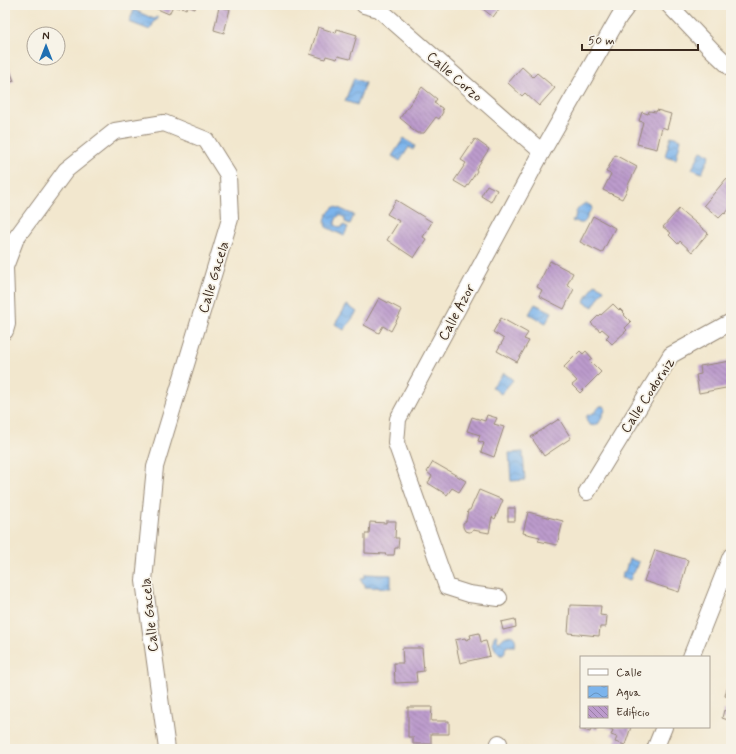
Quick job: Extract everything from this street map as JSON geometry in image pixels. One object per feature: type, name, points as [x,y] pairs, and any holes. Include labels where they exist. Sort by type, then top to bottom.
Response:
[{"type":"street","name":"Calle Corzo","points":[[364,5],[379,9],[542,152]]},
{"type":"street","name":"Calle Azor","points":[[499,598],[469,594],[447,587],[396,443],[398,419],[542,152],[619,17],[628,5]]},
{"type":"street","points":[[669,5],[731,68]]},
{"type":"street","name":"Calle Gacela","points":[[5,331],[7,324],[5,268],[16,238],[66,170],[115,131],[164,123],[206,140],[228,174],[230,219],[155,467],[144,581],[167,749]]},
{"type":"street","name":"Calle Codorniz","points":[[587,492],[670,355],[731,322]]},
{"type":"street","points":[[691,656],[731,556]]},
{"type":"street","points":[[655,749],[664,728]]},
{"type":"water","points":[[134,10],[154,19],[156,17],[158,18],[155,20],[150,30],[129,22]]},
{"type":"water","points":[[354,78],[365,83],[357,105],[345,101]]},
{"type":"water","points":[[671,136],[681,139],[676,159],[665,156]]},
{"type":"water","points":[[404,138],[415,146],[413,150],[409,147],[400,161],[392,156]]},
{"type":"water","points":[[701,151],[710,155],[702,173],[692,169]]},
{"type":"water","points":[[586,203],[591,206],[592,209],[587,215],[585,221],[582,223],[576,221],[573,222],[572,220],[575,219],[578,209]]},
{"type":"water","points":[[334,207],[354,215],[350,224],[345,222],[345,218],[340,215],[337,217],[335,225],[341,228],[343,225],[348,227],[344,236],[326,227],[325,221],[327,216]]},
{"type":"water","points":[[595,284],[604,289],[593,307],[584,302]]},
{"type":"water","points":[[535,304],[552,312],[546,323],[529,314]]},
{"type":"water","points":[[347,305],[357,312],[344,330],[335,324]]},
{"type":"water","points":[[504,373],[513,380],[501,394],[492,387]]},
{"type":"water","points":[[600,406],[605,407],[605,410],[599,423],[595,426],[590,425],[587,422],[586,416],[595,412]]},
{"type":"water","points":[[523,452],[525,480],[511,481],[509,453]]},
{"type":"water","points":[[629,559],[639,562],[630,580],[621,578],[624,571],[625,572]]},
{"type":"water","points":[[365,574],[391,575],[391,588],[365,587],[365,584],[362,583],[361,580],[365,577]]},
{"type":"water","points":[[495,635],[498,636],[497,640],[499,642],[506,636],[511,635],[515,639],[516,644],[515,646],[507,646],[505,653],[500,655],[493,644]]},
{"type":"building","points":[[148,5],[196,5],[195,9],[188,6],[186,9],[180,6],[179,8],[173,6],[169,14]]},
{"type":"building","points":[[478,5],[502,5],[493,17]]},
{"type":"building","points":[[219,7],[230,9],[224,33],[214,30]]},
{"type":"building","points":[[318,27],[336,33],[337,29],[357,35],[350,59],[338,56],[337,59],[326,56],[325,59],[310,54]]},
{"type":"building","points":[[8,65],[14,81],[5,84],[5,66]]},
{"type":"building","points":[[522,67],[533,77],[537,73],[555,88],[539,106],[525,93],[522,96],[508,83]]},
{"type":"building","points":[[422,87],[437,99],[434,103],[442,108],[443,112],[439,119],[436,117],[424,133],[417,133],[400,118]]},
{"type":"building","points":[[657,110],[671,114],[667,129],[662,127],[657,149],[637,144],[643,122],[639,121],[642,112],[648,114],[649,111],[656,112]]},
{"type":"building","points":[[475,139],[489,149],[466,188],[454,181],[466,163],[461,160]]},
{"type":"building","points":[[615,155],[637,167],[622,199],[603,190],[611,174],[606,172]]},
{"type":"building","points":[[731,178],[731,207],[719,218],[704,205],[726,179],[728,181]]},
{"type":"building","points":[[487,185],[497,190],[491,202],[481,196]]},
{"type":"building","points":[[396,200],[432,222],[423,237],[426,239],[414,258],[387,240],[399,221],[387,214]]},
{"type":"building","points":[[679,209],[708,233],[692,252],[680,241],[678,244],[669,235],[671,233],[663,227]]},
{"type":"building","points":[[593,216],[615,228],[602,253],[580,242]]},
{"type":"building","points":[[550,261],[573,273],[567,285],[574,289],[564,309],[539,296],[542,290],[537,287]]},
{"type":"building","points":[[379,298],[402,310],[391,331],[383,326],[379,333],[364,325]]},
{"type":"building","points":[[613,304],[625,314],[624,315],[631,322],[625,328],[627,330],[612,344],[606,338],[609,335],[602,329],[600,331],[591,323]]},
{"type":"building","points":[[501,318],[528,333],[524,339],[529,341],[517,362],[497,351],[504,339],[493,332]]},
{"type":"building","points":[[580,351],[583,354],[586,351],[592,358],[589,360],[601,372],[580,393],[572,385],[577,381],[564,367]]},
{"type":"building","points":[[731,361],[731,387],[699,393],[696,375],[701,374],[700,366]]},
{"type":"building","points":[[487,415],[497,418],[494,424],[504,427],[494,457],[481,452],[484,443],[478,441],[480,435],[467,431],[472,417],[485,421]]},
{"type":"building","points":[[559,419],[571,438],[544,456],[531,437]]},
{"type":"building","points":[[433,462],[466,481],[459,492],[452,488],[447,495],[428,483],[432,476],[427,472]]},
{"type":"building","points":[[479,490],[503,500],[495,519],[492,517],[489,533],[473,530],[468,532],[465,531],[463,527],[468,510],[470,510]]},
{"type":"building","points":[[508,508],[515,508],[515,521],[508,521]]},
{"type":"building","points":[[528,512],[563,521],[557,545],[538,541],[540,537],[523,533]]},
{"type":"building","points":[[386,521],[396,521],[395,538],[399,538],[398,548],[395,548],[394,555],[365,553],[365,534],[369,534],[370,522],[386,523]]},
{"type":"building","points":[[655,550],[688,560],[679,592],[644,581]]},
{"type":"building","points":[[570,605],[601,606],[600,615],[607,616],[606,627],[600,627],[599,636],[568,633]]},
{"type":"building","points":[[515,619],[516,627],[503,630],[501,622]]},
{"type":"building","points":[[479,633],[481,642],[486,641],[490,656],[460,663],[455,640],[465,638],[466,640],[471,638],[470,635]]},
{"type":"building","points":[[402,648],[422,648],[424,671],[416,672],[417,682],[395,683],[394,663],[403,663]]},
{"type":"building","points":[[727,688],[731,689],[731,698],[725,696]]},
{"type":"building","points":[[408,707],[432,707],[431,721],[449,721],[449,734],[431,734],[431,744],[413,744],[413,737],[408,737]]},
{"type":"building","points":[[724,710],[731,712],[731,721],[722,718]]},
{"type":"building","points":[[580,728],[591,728],[590,732]]},
{"type":"building","points":[[608,728],[631,728],[625,745],[615,742],[617,737],[611,735],[613,730]]}]
